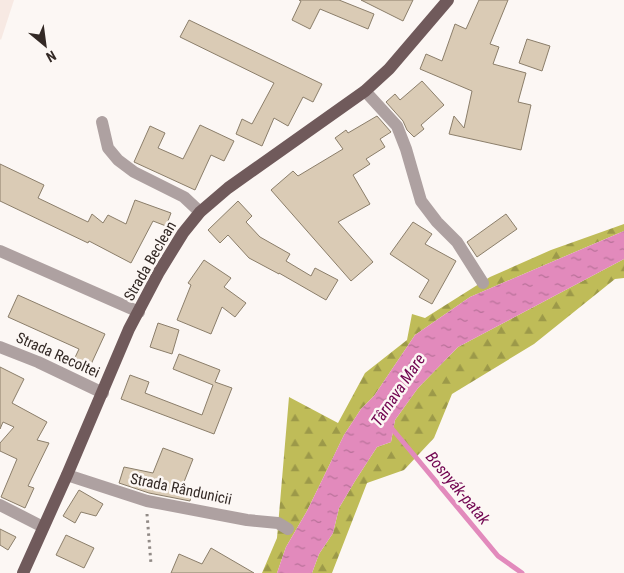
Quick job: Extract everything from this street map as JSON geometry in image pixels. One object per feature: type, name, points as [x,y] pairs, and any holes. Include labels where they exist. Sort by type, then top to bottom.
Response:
[{"type":"main road","name":"Strada Beclean","points":[[22,573],[130,329],[183,233],[200,212],[228,188],[365,91],[389,69],[448,0]]},
{"type":"street","points":[[365,91],[397,126],[406,148],[421,201],[437,222],[457,242],[482,283]]},
{"type":"street","points":[[102,122],[108,148],[118,160],[134,172],[184,197],[200,212]]},
{"type":"street","points":[[0,251],[139,312]]},
{"type":"street","name":"Strada Recoltei","points":[[0,347],[38,362],[103,393]]},
{"type":"street","name":"Strada Rândunicii","points":[[67,475],[147,501],[247,520],[278,523],[288,529]]},
{"type":"street","points":[[0,505],[43,528]]},
{"type":"path","points":[[147,501],[151,564]]},
{"type":"shaded area","points":[[0,0],[14,0],[1,40],[0,39]]},
{"type":"green space","points":[[624,224],[624,231],[470,297],[415,335],[374,396],[361,409],[344,435],[307,511],[286,547],[277,573],[262,573],[277,538],[289,397],[338,423],[365,373],[407,340],[412,314],[425,318],[490,277],[551,250]]},
{"type":"green space","points":[[624,259],[624,278],[615,279],[534,344],[452,394],[434,438],[404,470],[367,483],[332,573],[312,573],[319,554],[333,533],[339,508],[355,481],[377,447],[391,442],[395,420],[418,388],[458,347]]},
{"type":"water","name":"Târnava Mare","points":[[624,231],[624,259],[458,347],[418,388],[395,420],[391,442],[377,447],[355,481],[339,508],[333,533],[319,554],[312,573],[277,573],[286,547],[307,511],[344,435],[361,409],[374,396],[415,335],[470,297]]},
{"type":"building","points":[[299,0],[339,0],[374,14],[368,29],[320,9],[310,29],[292,20],[301,1]]},
{"type":"building","points":[[361,0],[413,0],[403,21]]},
{"type":"building","points":[[479,0],[508,0],[490,44],[499,47],[493,64],[526,73],[518,102],[531,105],[521,150],[449,134],[454,116],[464,128],[472,91],[420,69],[426,54],[442,61],[455,24],[466,29]]},
{"type":"building","points":[[189,20],[322,84],[313,102],[303,97],[288,126],[274,118],[262,146],[236,134],[242,119],[252,124],[274,83],[180,37]]},
{"type":"building","points":[[527,39],[550,46],[542,71],[519,63]]},
{"type":"building","points":[[422,81],[444,105],[421,125],[424,129],[414,137],[386,102],[395,94],[400,100]]},
{"type":"building","points":[[377,116],[391,132],[380,139],[385,147],[366,159],[370,164],[353,175],[370,204],[338,222],[373,262],[351,281],[271,190],[293,171],[298,176],[343,149],[335,138],[346,130],[348,133]]},
{"type":"building","points":[[200,125],[234,141],[224,161],[211,155],[195,190],[134,162],[150,126],[165,133],[158,148],[183,159]]},
{"type":"building","points":[[0,164],[44,185],[38,198],[88,222],[92,214],[103,223],[108,215],[126,224],[135,200],[171,213],[166,226],[153,221],[131,263],[89,241],[88,243],[0,201]]},
{"type":"building","points":[[238,201],[252,216],[246,222],[260,237],[290,254],[286,261],[311,276],[315,268],[338,280],[326,300],[249,258],[228,235],[220,243],[208,230]]},
{"type":"building","points":[[506,214],[517,229],[477,257],[467,242]]},
{"type":"building","points":[[413,222],[432,234],[425,244],[456,261],[432,304],[419,297],[429,280],[390,254]]},
{"type":"building","points":[[204,260],[231,278],[224,287],[246,303],[235,317],[222,307],[211,334],[177,320],[191,285],[188,283]]},
{"type":"building","points":[[18,295],[105,334],[87,373],[71,366],[79,349],[8,317]]},
{"type":"building","points":[[158,323],[179,330],[172,354],[150,347]]},
{"type":"building","points":[[179,354],[220,370],[215,382],[232,388],[214,434],[121,399],[130,375],[149,382],[145,393],[202,415],[213,385],[173,369]]},
{"type":"building","points":[[0,367],[24,379],[12,403],[47,422],[37,440],[49,443],[28,486],[34,488],[25,508],[1,497],[17,459],[0,451],[0,443],[14,427],[3,422],[0,429]]},
{"type":"building","points":[[163,448],[193,459],[182,487],[192,491],[190,501],[149,493],[119,483],[124,467],[153,473]]},
{"type":"building","points":[[79,490],[103,504],[96,516],[81,512],[75,523],[63,516]]},
{"type":"building","points":[[0,529],[16,537],[8,550],[0,545]]},
{"type":"building","points":[[66,535],[94,548],[84,568],[56,555]]},
{"type":"building","points":[[211,548],[254,573],[171,573],[179,554],[202,564]]},
{"type":"waterway","name":"Bosnyák-patak","points":[[389,425],[498,556],[522,573]]}]
